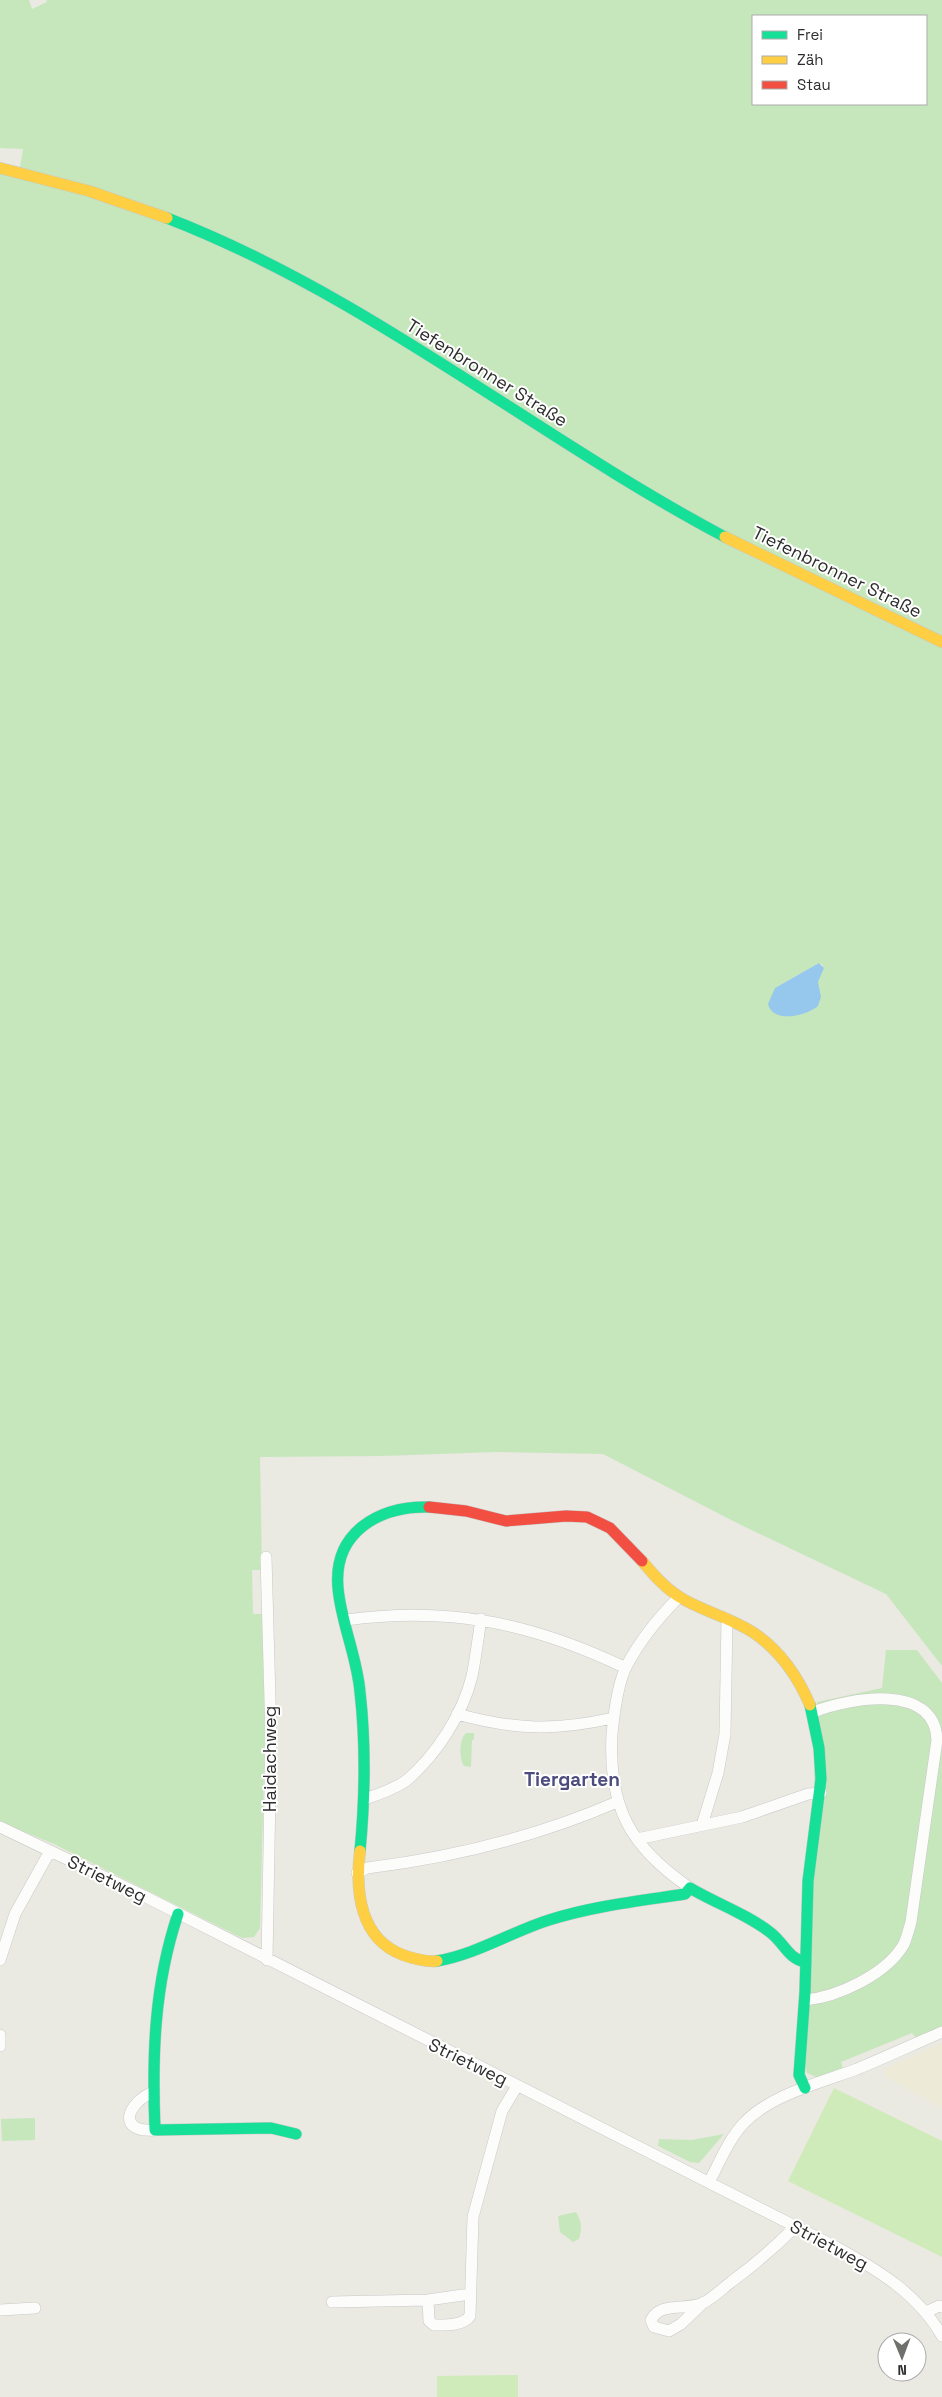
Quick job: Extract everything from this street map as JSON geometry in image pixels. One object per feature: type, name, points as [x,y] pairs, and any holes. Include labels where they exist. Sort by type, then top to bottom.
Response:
[{"type":"street","name":"Tiefenbronner Straße","points":[[0,168],[72,185],[155,213],[207,234],[277,268],[363,316],[702,525],[761,556],[942,642]]},
{"type":"street","points":[[690,1888],[685,1894],[597,1907],[546,1920],[454,1957],[430,1961],[410,1958],[391,1950],[378,1941],[361,1909],[356,1891],[365,1799],[360,1691],[338,1590],[338,1575],[342,1553],[358,1529],[390,1511],[435,1507],[469,1511],[500,1521],[521,1522],[562,1514],[595,1520],[613,1530],[629,1544],[660,1580],[678,1597],[746,1627],[764,1640],[785,1662],[813,1712],[821,1770],[821,1793],[810,1859],[805,2000],[799,2075],[804,2088]]},
{"type":"street","name":"Haidachweg","points":[[266,1557],[271,1735],[267,1960]]},
{"type":"street","points":[[678,1597],[654,1626],[626,1668],[613,1718],[611,1764],[618,1802],[637,1839],[660,1866],[690,1888],[755,1922],[775,1936],[793,1959],[798,1962],[806,1962]]},
{"type":"street","points":[[346,1620],[427,1614],[481,1619],[557,1638],[626,1668]]},
{"type":"street","points":[[365,1799],[387,1791],[406,1781],[431,1755],[457,1714],[472,1678],[481,1619]]},
{"type":"street","points":[[702,1825],[718,1773],[725,1734],[727,1675],[725,1638],[728,1619]]},
{"type":"street","points":[[805,2000],[848,1987],[876,1974],[891,1961],[904,1944],[911,1922],[937,1740],[937,1731],[931,1718],[924,1709],[908,1701],[857,1700],[833,1704],[813,1712]]},
{"type":"street","points":[[457,1714],[482,1721],[530,1727],[562,1728],[613,1718]]},
{"type":"street","points":[[637,1839],[742,1817],[808,1794],[821,1793]]},
{"type":"street","points":[[358,1873],[367,1868],[427,1860],[532,1836],[618,1802]]},
{"type":"street","name":"Strietweg","points":[[0,1827],[178,1914],[709,2182],[880,2272],[903,2290],[926,2312],[942,2336]]},
{"type":"street","points":[[0,1960],[15,1914],[50,1851]]},
{"type":"street","points":[[154,2130],[153,2092],[156,1992],[168,1938],[178,1914]]},
{"type":"street","points":[[709,2182],[732,2138],[744,2122],[763,2107],[804,2088],[859,2068],[942,2032]]},
{"type":"street","points":[[0,2035],[0,2046]]},
{"type":"street","points":[[428,2300],[431,2324],[458,2323],[467,2320],[470,2316],[473,2217],[502,2111],[517,2086]]},
{"type":"street","points":[[153,2092],[143,2096],[131,2108],[128,2116],[135,2127],[140,2130],[271,2128],[296,2134]]},
{"type":"street","points":[[704,2302],[762,2258],[796,2227]]},
{"type":"street","points":[[332,2302],[428,2300],[470,2294]]},
{"type":"street","points":[[926,2312],[939,2306],[942,2307]]},
{"type":"street","points":[[0,2310],[34,2308]]},
{"type":"shaded area","points":[[942,2043],[942,2108],[886,2077],[884,2069]]},
{"type":"green space","points":[[0,0],[29,0],[32,9],[47,2],[46,0],[942,0],[942,1666],[886,1594],[739,1524],[603,1454],[495,1452],[382,1456],[260,1457],[262,1570],[252,1570],[253,1614],[262,1614],[265,1735],[260,1928],[254,1937],[242,1938],[54,1844],[0,1822],[0,163],[20,167],[23,149],[0,148]],"holes":[[[819,963],[823,965],[818,981],[820,997],[818,1004],[815,1008],[806,1012],[787,1016],[775,988]]]},
{"type":"green space","points":[[886,1650],[917,1650],[942,1683],[942,2027],[917,2039],[912,2033],[841,2062],[843,2069],[819,2078],[807,2073],[804,2061],[817,1702],[882,1688]]},
{"type":"green space","points":[[466,1733],[474,1733],[471,1767],[464,1766],[461,1758],[461,1744]]},
{"type":"green space","points":[[834,2088],[942,2141],[942,2257],[788,2181]]},
{"type":"green space","points":[[35,2118],[35,2140],[2,2141],[1,2119]]},
{"type":"green space","points":[[724,2134],[699,2163],[690,2162],[658,2146],[659,2139],[692,2140]]},
{"type":"green space","points":[[576,2212],[581,2225],[581,2232],[579,2239],[573,2242],[560,2232],[558,2216]]},
{"type":"green space","points":[[518,2375],[518,2397],[437,2397],[437,2376]]},
{"type":"water","points":[[819,963],[824,968],[818,982],[821,997],[818,1006],[806,1013],[790,1016],[776,1014],[771,1010],[768,1004],[775,988]]},
{"type":"traffic: fast","points":[[167,218],[241,250],[313,287],[451,369],[655,498],[725,537]]},
{"type":"traffic: fast","points":[[360,1851],[364,1772],[362,1712],[356,1665],[342,1614],[338,1588],[338,1568],[343,1552],[351,1537],[363,1526],[377,1517],[393,1511],[429,1507]]},
{"type":"traffic: fast","points":[[805,2088],[799,2075],[805,1992],[808,1881],[821,1779],[819,1748],[810,1705]]},
{"type":"traffic: fast","points":[[437,1961],[452,1958],[535,1925],[566,1915],[616,1904],[685,1894],[690,1888],[762,1926],[776,1937],[791,1955],[800,1961],[806,1962]]},
{"type":"traffic: fast","points":[[178,1914],[164,1967],[156,2021],[154,2075],[155,2130],[271,2128],[296,2134]]},
{"type":"traffic: slow","points":[[0,168],[89,191],[167,218]]},
{"type":"traffic: slow","points":[[725,537],[942,642]]},
{"type":"traffic: slow","points":[[642,1561],[663,1584],[678,1596],[696,1606],[745,1627],[772,1647],[800,1684],[810,1705]]},
{"type":"traffic: slow","points":[[360,1851],[360,1897],[369,1926],[377,1938],[389,1948],[403,1955],[420,1960],[437,1961]]},
{"type":"traffic: jam","points":[[429,1507],[466,1511],[506,1521],[566,1516],[587,1517],[610,1528],[642,1561]]},
{"type":"district","name":"Tiergarten","points":[[572,1779]]}]
